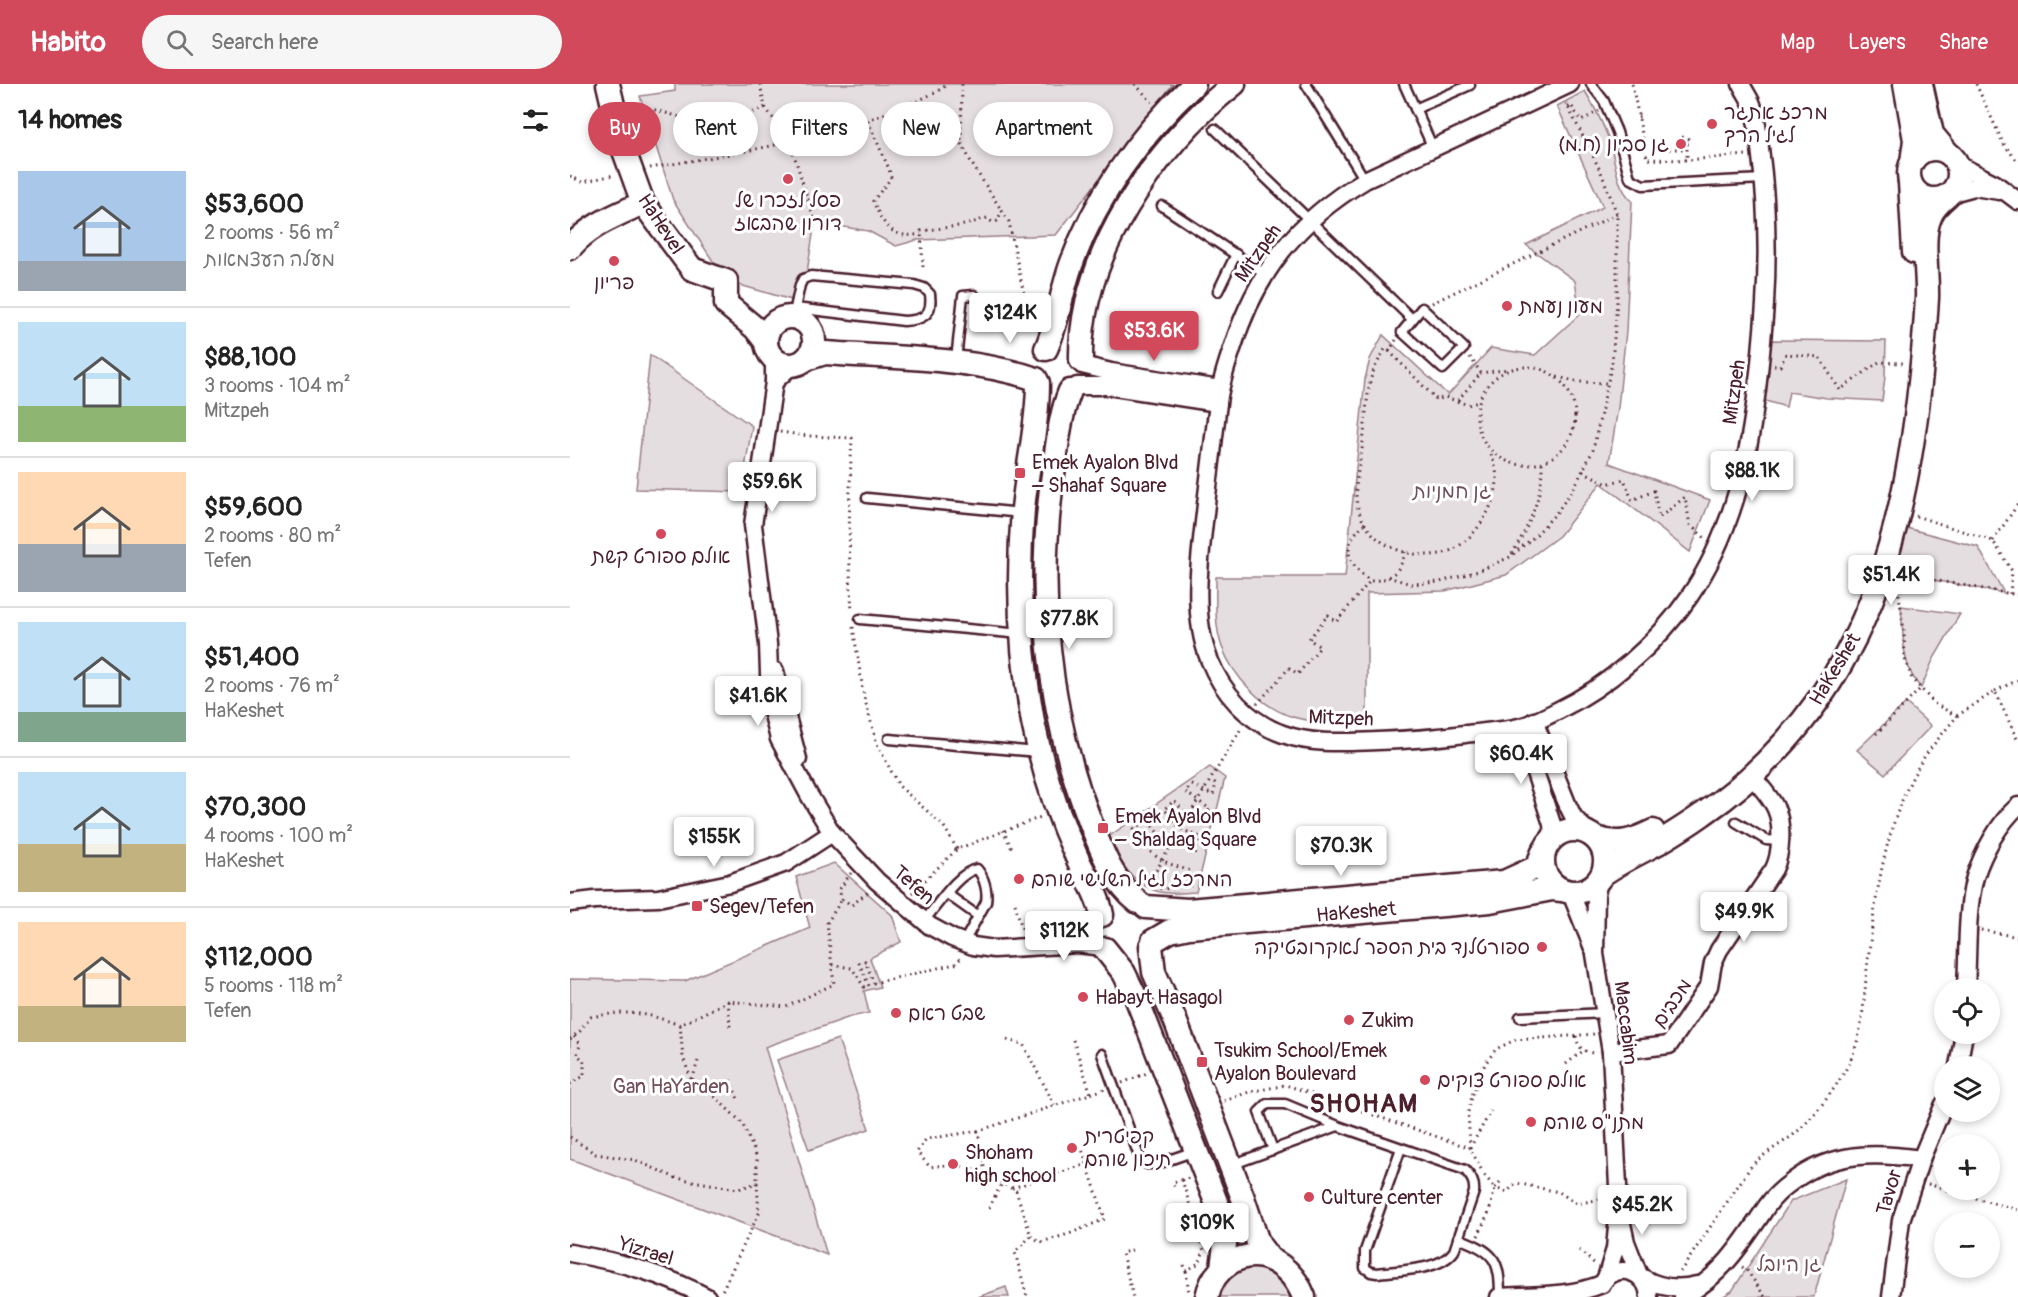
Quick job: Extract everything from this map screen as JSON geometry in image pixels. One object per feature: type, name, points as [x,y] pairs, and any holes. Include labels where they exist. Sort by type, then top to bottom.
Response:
[{"type":"street","name":"HaHevel","points":[[608,84],[612,102]]},
{"type":"street","points":[[1194,84],[1135,148],[1100,201],[1068,273],[1055,326],[1034,366],[1038,397],[1023,513],[1020,575],[1022,634],[1028,691],[1040,753],[1051,792],[1074,852],[1100,904],[1097,931],[1099,941],[1124,974],[1138,1002],[1192,1152],[1222,1220],[1225,1244],[1222,1268]]},
{"type":"street","points":[[1143,894],[1129,895],[1116,878],[1098,842],[1076,784],[1059,717],[1051,666],[1046,609],[1049,512],[1063,413],[1077,376],[1081,329],[1090,290],[1099,265],[1123,214],[1156,164],[1176,139],[1234,84]]},
{"type":"street","name":"Mitzpeh","points":[[1564,87],[1365,180],[1337,196],[1288,242],[1265,274],[1238,328],[1219,396],[1201,554],[1199,593],[1201,627],[1208,657],[1235,703],[1281,734],[1330,743],[1429,739],[1527,724],[1557,712],[1596,689],[1631,661],[1666,627],[1688,599],[1712,562],[1728,521],[1743,467],[1755,405],[1760,362],[1766,286],[1763,179],[1752,104],[1741,84]]},
{"type":"street","name":"HaKeshet","points":[[1593,836],[1608,842],[1628,842],[1652,831],[1698,802],[1738,770],[1772,737],[1806,696],[1821,674],[1848,624],[1876,551],[1896,458],[1909,364],[1915,286],[1911,172],[1915,140],[1905,84]]},
{"type":"street","points":[[1921,84],[1932,134],[1963,167],[1994,183],[2013,197]]},
{"type":"street","points":[[1949,194],[1957,186],[1960,171],[1950,154],[1930,148],[1916,156],[1911,172],[1919,195],[1936,200],[1974,187],[2013,197]]},
{"type":"street","name":"HaHevel","points":[[627,156],[644,203],[692,269],[726,281],[726,304],[788,346]]},
{"type":"street","name":"HaKeshet","points":[[1601,877],[1706,812],[1751,775],[1799,724],[1832,680],[1859,630],[1884,566],[1898,510],[1915,423],[1927,286],[1929,218],[1936,206],[1949,194]]},
{"type":"street","points":[[570,248],[580,235],[609,218],[644,203]]},
{"type":"street","points":[[794,313],[785,318],[788,346],[989,366],[1015,364],[1042,347],[1063,346],[1073,351],[1077,376],[1062,394],[1054,394],[1043,389],[1037,381],[989,366]]},
{"type":"street","name":"Tefen","points":[[788,346],[774,382],[753,525],[768,644],[770,702],[779,739],[832,833],[877,881],[924,921],[952,938],[968,944],[1010,949],[1078,944],[1104,948]]},
{"type":"street","points":[[1077,376],[1108,386],[1219,396]]},
{"type":"street","points":[[1527,724],[1574,818],[1593,836],[1605,854],[1606,864],[1601,877],[1584,891],[1565,891],[1551,882],[1545,873],[1542,861],[1552,824],[1527,724]]},
{"type":"street","name":"מכבים","points":[[1611,1052],[1669,1045],[1709,986],[1713,963],[1719,950],[1774,869],[1779,857],[1779,820],[1776,808],[1751,775]]},
{"type":"street","points":[[1967,978],[1975,877],[2007,815],[2018,806]]},
{"type":"street","points":[[1548,845],[1569,830],[1581,830],[1593,836]]},
{"type":"street","points":[[570,903],[658,898],[730,883],[786,863],[832,833]]},
{"type":"street","name":"HaKeshet","points":[[1143,894],[1188,910],[1504,882],[1537,867],[1548,845]]},
{"type":"street","name":"Maccabim","points":[[1595,954],[1596,896],[1601,877]]},
{"type":"street","name":"HaKeshet","points":[[1152,944],[1170,931],[1189,927],[1490,901],[1552,889],[1565,891]]},
{"type":"street","name":"Maccabim","points":[[1565,891],[1572,896],[1595,954],[1611,1052],[1618,1201],[1615,1249],[1601,1281]]},
{"type":"street","points":[[1100,918],[1105,909],[1113,903],[1143,894]]},
{"type":"street","points":[[1143,894],[1156,927],[1152,944],[1154,972],[1175,1020],[1259,1245],[1269,1258],[1288,1270],[1306,1294]]},
{"type":"street","points":[[570,897],[595,900]]},
{"type":"street","name":"Tefen","points":[[1027,947],[1065,935],[1100,918]]},
{"type":"street","points":[[1104,948],[1115,957],[1125,959],[1145,953],[1152,944]]},
{"type":"street","name":"Tavor","points":[[1891,1297],[1901,1220],[1921,1159],[1936,1122]]},
{"type":"street","points":[[1500,1297],[1589,1290],[1613,1273],[1622,1270],[1654,1285],[1676,1292],[1696,1290],[1731,1259],[1777,1194],[1805,1172],[1839,1158],[1855,1155],[1894,1155],[1921,1159]]},
{"type":"street","name":"Maccabim","points":[[1618,1201],[1626,1242],[1641,1277],[1648,1286],[1650,1297]]},
{"type":"street","name":"Yizrael","points":[[570,1253],[613,1261],[666,1277],[707,1297]]},
{"type":"street","points":[[1200,1294],[1222,1268],[1241,1257],[1252,1255],[1269,1258]]},
{"type":"lane","points":[[1306,84],[1365,180]]},
{"type":"lane","points":[[1404,84],[1433,148]]},
{"type":"lane","points":[[1591,84],[1606,107],[1617,132],[1630,178],[1643,185],[1763,179]]},
{"type":"lane","points":[[1415,110],[1470,85]]},
{"type":"lane","points":[[1215,129],[1412,319]]},
{"type":"lane","points":[[1162,206],[1265,274]]},
{"type":"lane","points":[[1218,291],[1236,254]]},
{"type":"lane","points":[[819,275],[914,285],[924,288],[930,294],[931,302],[924,317],[918,320],[794,313],[803,279],[819,275]]},
{"type":"lane","points":[[955,363],[963,297],[974,295]]},
{"type":"lane","points":[[1422,308],[1464,348],[1443,369],[1402,332],[1422,308]]},
{"type":"lane","points":[[867,498],[1023,513]]},
{"type":"lane","points":[[860,619],[1022,634]]},
{"type":"lane","points":[[889,739],[1040,753]]},
{"type":"lane","points":[[1736,822],[1766,840],[1779,841]]},
{"type":"lane","points":[[924,921],[964,875],[970,870],[977,869],[982,874],[987,895],[968,944]]},
{"type":"lane","points":[[947,894],[978,916]]},
{"type":"lane","points":[[1520,1017],[1606,1013]]},
{"type":"lane","points":[[1102,1054],[1140,1159],[1148,1164],[1157,1164],[1192,1152]]},
{"type":"lane","points":[[1273,1150],[1259,1112],[1261,1107],[1267,1104],[1285,1104],[1338,1126],[1465,1170],[1471,1177],[1474,1185],[1473,1192],[1454,1251],[1443,1262],[1430,1266],[1377,1273],[1365,1268],[1365,1251],[1401,1148]]},
{"type":"lane","points":[[1231,1166],[1338,1126]]},
{"type":"lane","points":[[1458,1238],[1481,1247],[1492,1257],[1498,1267],[1500,1297]]},
{"type":"path","points":[[760,84],[765,107],[770,114]]},
{"type":"path","points":[[869,121],[938,92],[948,84]]},
{"type":"path","points":[[962,84],[961,142],[972,164],[1009,222],[1029,319],[1042,347]]},
{"type":"path","points":[[1135,84],[1163,115]]},
{"type":"path","points":[[1632,84],[1647,159],[1687,160],[1761,154]]},
{"type":"path","points":[[1976,84],[2003,143],[2018,162]]},
{"type":"path","points":[[1388,577],[1411,584],[1440,582],[1478,571],[1510,557],[1535,536],[1557,512],[1583,471],[1593,450],[1612,363],[1617,301],[1617,214],[1601,172],[1568,106],[1564,87]]},
{"type":"path","points":[[1568,106],[1571,105],[1581,122],[1606,107]]},
{"type":"path","points":[[661,112],[705,124],[740,118],[765,107]]},
{"type":"path","points":[[1638,117],[1644,116]]},
{"type":"path","points":[[869,123],[891,178],[873,201],[882,223],[896,232],[911,236],[921,234],[921,231],[965,225],[987,218],[992,222],[997,221],[1002,211]]},
{"type":"path","points":[[1686,138],[1687,160]]},
{"type":"path","points":[[1682,144],[1688,146]]},
{"type":"path","points":[[570,176],[582,182],[770,146]]},
{"type":"path","points":[[1663,149],[1688,146]]},
{"type":"path","points":[[794,156],[815,222]]},
{"type":"path","points":[[1422,308],[1617,214]]},
{"type":"path","points":[[921,234],[923,267]]},
{"type":"path","points":[[1389,351],[1402,332]]},
{"type":"path","points":[[1478,402],[1468,405],[1445,397],[1437,400],[1385,349],[1371,380],[1356,496],[1365,523],[1372,535],[1395,550],[1419,554],[1442,554],[1464,542],[1482,523],[1493,501],[1497,479],[1490,451]]},
{"type":"path","points":[[1760,362],[1780,366],[1786,354],[1819,357],[1840,390],[1879,362],[1909,364]]},
{"type":"path","points":[[1555,377],[1566,388],[1573,401],[1575,416],[1573,431],[1566,445],[1556,456],[1542,463],[1528,466],[1514,465],[1501,460],[1482,440],[1477,428],[1476,415],[1478,402],[1485,388],[1495,377],[1508,370],[1523,367],[1540,369],[1555,377],[1579,382],[1608,383]]},
{"type":"path","points":[[1458,400],[1481,373]]},
{"type":"path","points":[[1510,557],[1529,527],[1542,479],[1542,463]]},
{"type":"path","points":[[1583,471],[1607,484],[1624,479],[1632,500],[1654,491],[1659,518],[1685,497],[1690,525],[1717,548]]},
{"type":"path","points":[[1993,541],[2018,504]]},
{"type":"path","points":[[1898,510],[1993,541],[2012,571],[2010,594]]},
{"type":"path","points":[[1365,523],[1354,533],[1348,557],[1356,570],[1370,581],[1383,580],[1397,572],[1405,552]]},
{"type":"path","points":[[1884,566],[1911,576],[2018,595]]},
{"type":"path","points":[[1884,566],[1896,576],[1899,587],[1905,659],[1912,679],[1935,704],[1957,716]]},
{"type":"path","points":[[1143,894],[1249,714],[1288,668],[1298,674],[1320,647],[1309,639],[1328,615],[1336,622],[1370,581]]},
{"type":"path","points":[[1676,1292],[1752,1165],[1767,1151],[1791,1137],[1815,1112],[1838,1084],[1852,1059],[1860,1027],[1876,906],[1894,819],[1923,759],[1957,716],[1995,691],[2018,680]]},
{"type":"path","points":[[1876,734],[1921,688]]},
{"type":"path","points":[[1995,691],[2018,741]]},
{"type":"path","points":[[1143,894],[1192,885],[1191,871],[1162,861],[1143,846],[1134,829],[1148,820],[1161,837],[1172,845],[1195,855],[1200,837],[1181,829],[1164,809],[1174,801],[1189,816],[1203,822],[1210,809],[1185,792],[1192,785],[1213,795],[1216,784],[1211,779]]},
{"type":"path","points":[[902,903],[957,849],[1042,816]]},
{"type":"path","points":[[1003,830],[1012,849]]},
{"type":"path","points":[[858,861],[839,890],[842,899],[852,905],[877,881]]},
{"type":"path","points":[[570,1040],[591,1017],[620,1011],[650,1014],[680,1025],[728,1001],[786,1007],[834,984],[827,923],[842,899]]},
{"type":"path","points":[[1015,904],[1027,947]]},
{"type":"path","points":[[1970,928],[2018,937]]},
{"type":"path","points":[[872,990],[859,963],[865,961],[874,983],[955,964],[968,944]]},
{"type":"path","points":[[832,965],[852,968],[864,987],[869,986]]},
{"type":"path","points":[[901,978],[902,983]]},
{"type":"path","points":[[728,1001],[730,1027]]},
{"type":"path","points":[[680,1025],[683,1057],[692,1081],[712,1094],[742,1123],[758,1157],[759,1213],[719,1297]]},
{"type":"path","points":[[1470,1148],[1468,1127],[1470,1100],[1485,1064],[1496,1049],[1515,1040],[1608,1033]]},
{"type":"path","points":[[570,1084],[584,1076],[584,1060],[577,1055],[580,1045],[574,1036]]},
{"type":"path","points":[[1576,1036],[1577,1045],[1583,1051],[1593,1053]]},
{"type":"path","points":[[1007,1040],[1023,1044],[1055,1107]]},
{"type":"path","points":[[1073,1040],[1091,1094]]},
{"type":"path","points":[[1566,1064],[1583,1051]]},
{"type":"path","points":[[692,1081],[698,1061]]},
{"type":"path","points":[[730,1080],[738,1099]]},
{"type":"path","points":[[1288,1092],[1297,1090]]},
{"type":"path","points":[[1315,1094],[1470,1148]]},
{"type":"path","points":[[1075,1100],[978,1131],[926,1138],[917,1152],[930,1167],[954,1164],[985,1173],[1012,1188],[1016,1191],[1031,1236],[1041,1242],[1069,1234],[1105,1219],[1081,1149]]},
{"type":"path","points":[[1470,1148],[1491,1111]]},
{"type":"path","points":[[978,1131],[985,1173]]},
{"type":"path","points":[[570,1137],[596,1154],[635,1160],[676,1178],[738,1189],[757,1184]]},
{"type":"path","points":[[1174,1186],[1173,1182],[1195,1175],[1192,1152]]},
{"type":"path","points":[[1012,1188],[1087,1164]]},
{"type":"path","points":[[1182,1180],[1204,1251],[1199,1263],[1186,1270]]},
{"type":"path","points":[[989,1208],[1002,1182]]},
{"type":"path","points":[[1500,1182],[1495,1188],[1507,1192],[1516,1183],[1559,1192],[1577,1204],[1618,1201]]},
{"type":"path","points":[[1982,1200],[2018,1210]]},
{"type":"path","points":[[1028,1297],[1015,1252],[1031,1236]]},
{"type":"path","points":[[1132,1250],[1122,1253],[1133,1297]]},
{"type":"path","points":[[1578,1250],[1601,1281]]},
{"type":"path","points":[[1731,1259],[1746,1269],[1765,1297]]},
{"type":"path","points":[[1184,1265],[1190,1297],[1200,1294]]},
{"type":"green space","points":[[675,84],[1173,84],[1056,235],[917,240],[896,246],[868,231],[815,222],[802,303],[726,281],[673,200],[659,156],[661,156],[661,102],[642,102],[640,96],[675,91]]},
{"type":"green space","name":"גן חמניות","points":[[1585,91],[1606,131],[1620,182],[1632,201],[1626,331],[1618,408],[1609,463],[1710,500],[1690,552],[1601,483],[1559,536],[1506,575],[1445,591],[1367,593],[1367,720],[1311,720],[1282,713],[1250,690],[1227,658],[1218,630],[1216,577],[1345,577],[1365,379],[1370,359],[1383,335],[1448,395],[1491,348],[1535,355],[1580,314],[1575,281],[1526,245],[1603,207],[1557,106]]},
{"type":"green space","points":[[1769,340],[1886,341],[1882,401],[1827,398],[1789,392],[1786,407],[1759,399]]},
{"type":"green space","points":[[650,355],[752,426],[741,492],[636,489]]},
{"type":"green space","points":[[1895,525],[1978,547],[2004,593],[1911,576],[1885,563]]},
{"type":"green space","points":[[1901,606],[1960,614],[1933,660],[1921,688],[1909,670],[1906,660]]},
{"type":"green space","points":[[1906,703],[1931,726],[1885,774],[1857,750]]},
{"type":"green space","points":[[1210,767],[1225,778],[1196,892],[1168,893],[1148,887],[1130,874],[1117,856],[1108,837]]},
{"type":"green space","name":"Gan HaYarden","points":[[834,863],[892,915],[901,942],[870,958],[880,987],[864,991],[869,1013],[850,1017],[765,1047],[827,1255],[570,1159],[570,979],[685,981],[810,928],[796,877]]},
{"type":"green space","points":[[838,1039],[869,1129],[809,1150],[777,1060]]},
{"type":"green space","name":"גן היובל","points":[[1846,1179],[1814,1297],[1722,1297],[1732,1291],[1791,1201]]},
{"type":"green space","points":[[1253,1267],[1272,1273],[1292,1297],[1219,1297],[1223,1286],[1231,1277]]},
{"type":"green space","points":[[1006,1287],[1009,1297],[978,1297]]},
{"type":"place","name":"מרכז אתגר לגיל הרך","points":[[1712,124]]},
{"type":"place","name":"גן סביון (ח.מ)","points":[[1681,144]]},
{"type":"place","name":"פסל לזכרו של דורון שהבאז","points":[[788,179]]},
{"type":"place","name":"פריון","points":[[614,261]]},
{"type":"place","name":"מעון נעמת","points":[[1507,306]]},
{"type":"place","name":"Emek Ayalon Blvd – Shahaf Square","points":[[1020,473]]},
{"type":"place","name":"אולם ספורט קשת","points":[[661,534]]},
{"type":"place","name":"Emek Ayalon Blvd – Shaldag Square","points":[[1103,828]]},
{"type":"place","name":"המרכז לגיל השלישי שוהם","points":[[1019,879]]},
{"type":"place","name":"Segev/Tefen","points":[[697,906]]},
{"type":"place","name":"ספורטלנד בית הספר לאקרובטיקה","points":[[1542,947]]},
{"type":"place","name":"Habayt Hasagol","points":[[1083,997]]},
{"type":"place","name":"שבט ראם","points":[[896,1013]]},
{"type":"place","name":"Zukim","points":[[1349,1020]]},
{"type":"place","name":"Tsukim School/Emek Ayalon Boulevard","points":[[1202,1062]]},
{"type":"place","name":"אולם ספורט צוקים","points":[[1425,1080]]},
{"type":"place","name":"מתנ\"ס שוהם","points":[[1531,1122]]},
{"type":"place","name":"קפיטרית תיכון שוהם","points":[[1072,1148]]},
{"type":"place","name":"Shoham high school","points":[[953,1164]]},
{"type":"place","name":"Culture center","points":[[1309,1197]]},
{"type":"district","name":"SHOHAM","points":[[1364,1104]]}]
